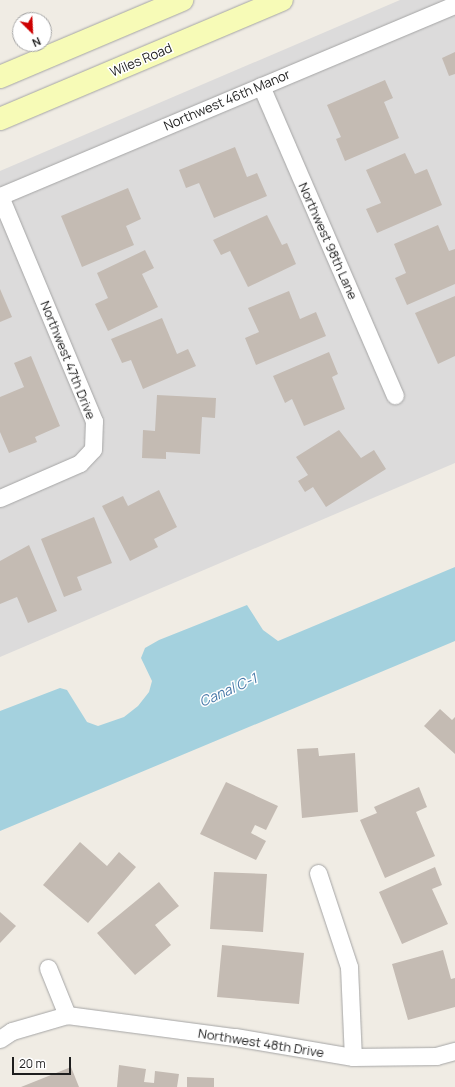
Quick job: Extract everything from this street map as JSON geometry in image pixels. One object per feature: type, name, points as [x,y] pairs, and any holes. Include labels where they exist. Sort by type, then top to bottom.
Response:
[{"type":"main road","points":[[0,77],[182,0]]},
{"type":"main road","name":"Wiles Road","points":[[0,119],[282,0]]},
{"type":"street","name":"Northwest 46th Manor","points":[[0,196],[455,5]]},
{"type":"street","name":"Northwest 98th Lane","points":[[261,86],[395,395]]},
{"type":"street","name":"Northwest 47th Drive","points":[[0,196],[94,421],[93,449],[80,463],[0,498]]},
{"type":"street","points":[[318,873],[349,967],[353,1057]]},
{"type":"street","points":[[48,968],[67,1015]]},
{"type":"street","name":"Northwest 48th Drive","points":[[0,1039],[12,1031],[67,1015],[235,1037],[353,1057],[436,1056],[455,1051]]},
{"type":"shaded area","points":[[400,0],[455,0],[455,463],[0,657],[0,171]]},
{"type":"water","name":"Canal C-1","points":[[455,567],[455,641],[0,831],[0,711],[60,688],[67,690],[87,722],[98,726],[124,717],[138,706],[149,692],[152,681],[141,658],[145,648],[159,640],[247,605],[263,630],[278,641]]},
{"type":"building","points":[[455,52],[455,74],[449,76],[442,58]]},
{"type":"building","points":[[385,80],[393,98],[384,102],[399,138],[345,161],[336,139],[341,137],[327,105]]},
{"type":"building","points":[[235,147],[247,177],[257,173],[267,196],[214,218],[199,183],[186,188],[179,170]]},
{"type":"building","points":[[405,153],[415,174],[427,169],[442,205],[377,233],[366,209],[381,203],[366,170]]},
{"type":"building","points":[[128,188],[141,219],[126,226],[134,245],[82,267],[61,216]]},
{"type":"building","points":[[267,215],[282,245],[287,243],[296,264],[248,287],[230,251],[221,255],[213,240]]},
{"type":"building","points":[[438,225],[449,251],[455,249],[455,284],[407,305],[395,278],[406,273],[394,244]]},
{"type":"building","points":[[145,250],[154,268],[142,274],[158,307],[108,331],[95,304],[108,298],[97,273]]},
{"type":"building","points":[[0,289],[12,317],[0,322]]},
{"type":"building","points":[[289,291],[300,319],[316,312],[326,336],[256,365],[245,338],[259,332],[248,308]]},
{"type":"building","points":[[455,296],[455,356],[438,364],[415,313]]},
{"type":"building","points":[[162,318],[177,354],[188,349],[196,366],[143,389],[131,360],[122,363],[111,339]]},
{"type":"building","points":[[329,352],[338,374],[332,377],[345,409],[304,426],[292,399],[285,403],[273,376]]},
{"type":"building","points":[[31,356],[60,426],[35,437],[37,442],[9,453],[0,432],[0,397],[24,387],[14,363]]},
{"type":"building","points":[[157,395],[216,398],[215,418],[202,417],[200,454],[166,452],[166,459],[142,458],[143,430],[155,431]]},
{"type":"building","points":[[339,430],[361,458],[374,450],[386,469],[326,507],[313,487],[305,492],[298,481],[308,475],[296,457]]},
{"type":"building","points":[[159,490],[177,527],[154,539],[158,547],[130,561],[102,506],[123,496],[128,506]]},
{"type":"building","points":[[94,517],[112,563],[77,577],[82,590],[64,597],[41,539]]},
{"type":"building","points":[[29,545],[57,611],[28,623],[17,597],[0,604],[0,561]]},
{"type":"building","points":[[440,709],[452,720],[455,717],[455,754],[424,726]]},
{"type":"building","points":[[318,748],[319,756],[355,753],[358,812],[302,818],[297,749]]},
{"type":"building","points":[[226,782],[278,806],[266,830],[255,825],[251,833],[266,841],[256,860],[200,834]]},
{"type":"building","points":[[419,787],[427,807],[416,812],[435,856],[385,878],[360,820],[377,813],[374,807]]},
{"type":"building","points":[[80,842],[107,866],[119,852],[136,867],[88,923],[43,885]]},
{"type":"building","points":[[435,867],[442,885],[432,889],[448,924],[402,944],[379,892]]},
{"type":"building","points":[[214,872],[267,874],[263,932],[210,929]]},
{"type":"building","points":[[159,882],[179,906],[155,925],[171,945],[135,975],[97,933]]},
{"type":"building","points":[[0,912],[16,926],[0,943]]},
{"type":"building","points":[[222,945],[304,953],[299,1004],[217,997]]},
{"type":"building","points":[[443,950],[451,979],[455,978],[455,1007],[408,1020],[392,964]]},
{"type":"building","points":[[119,1065],[146,1069],[144,1082],[154,1083],[155,1071],[179,1074],[177,1087],[117,1087]]},
{"type":"building","points":[[71,1067],[79,1087],[21,1087]]},
{"type":"building","points":[[187,1077],[214,1078],[214,1087],[187,1087]]}]
